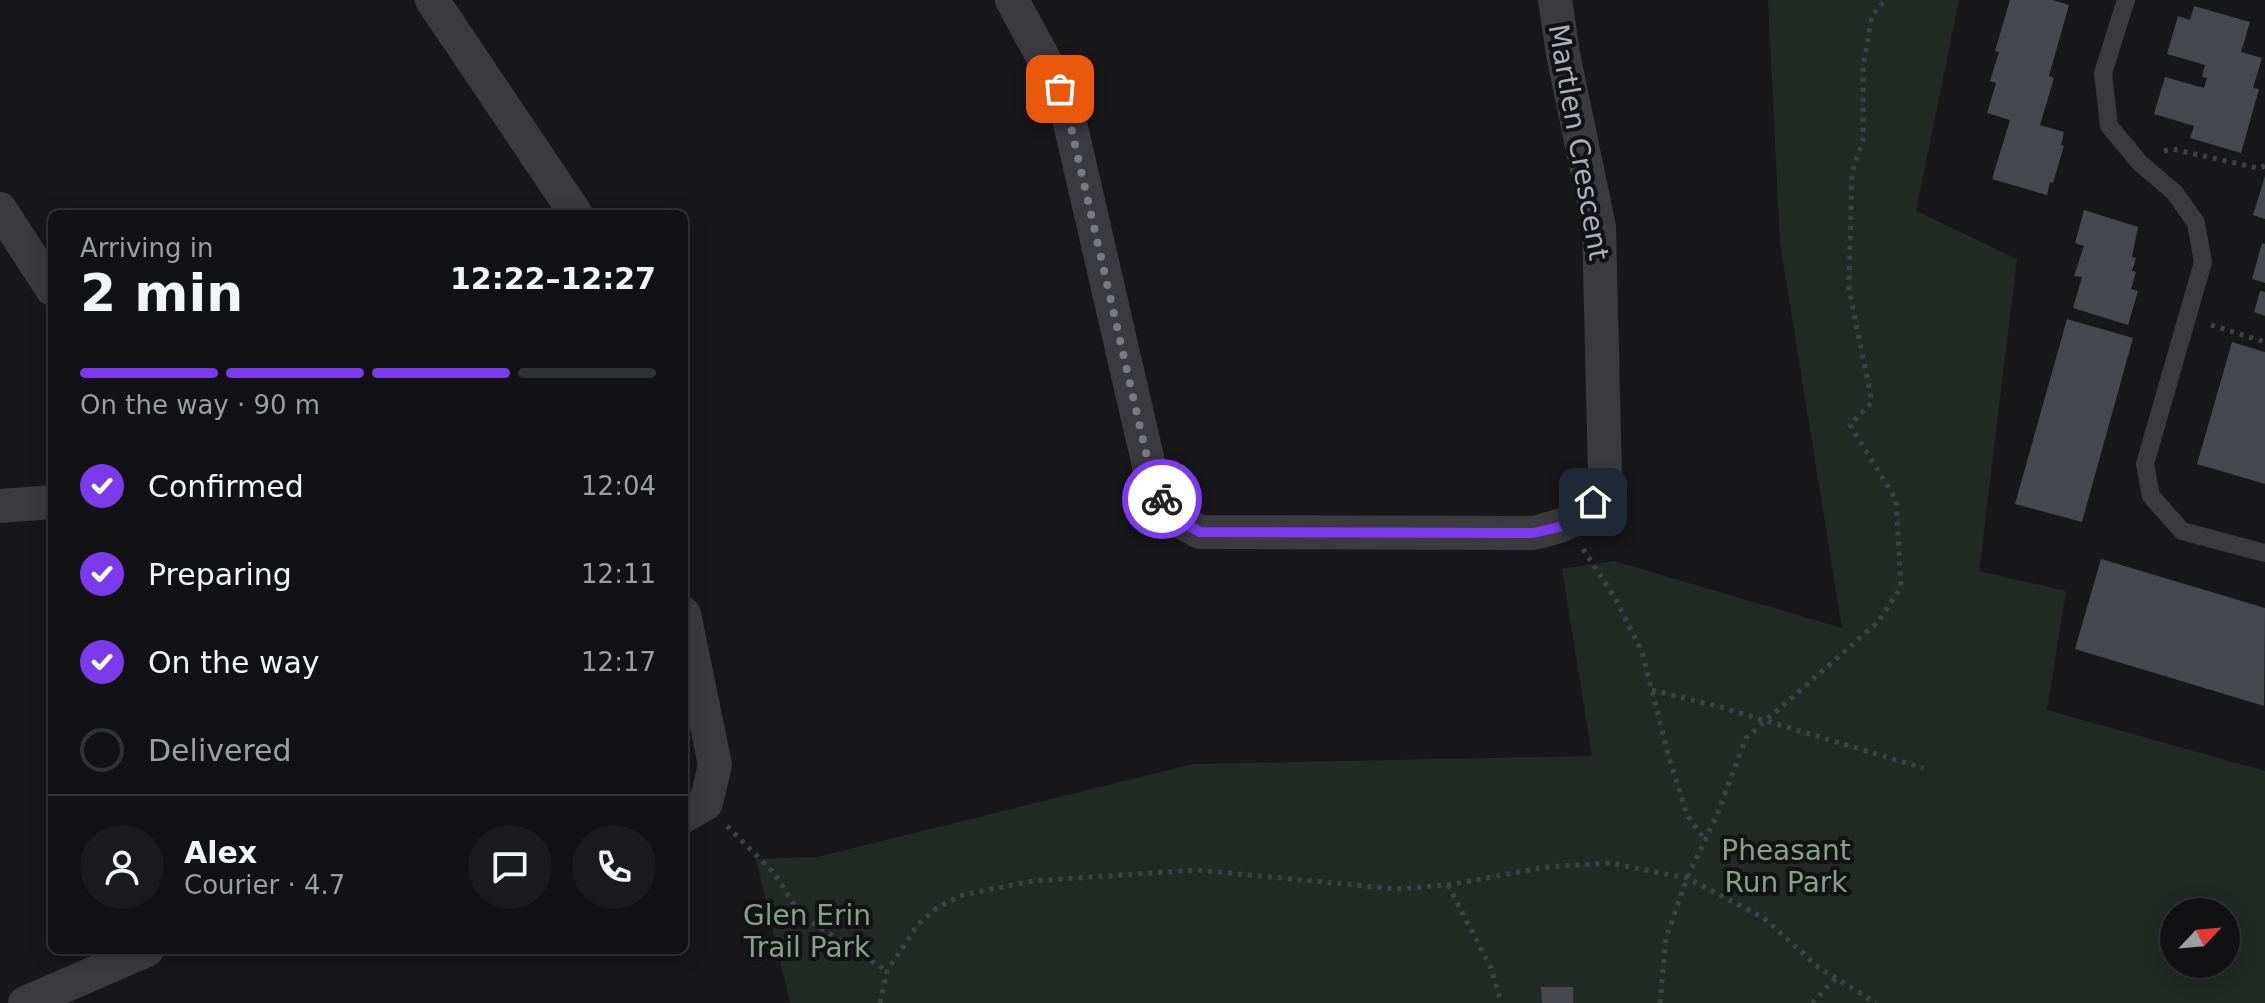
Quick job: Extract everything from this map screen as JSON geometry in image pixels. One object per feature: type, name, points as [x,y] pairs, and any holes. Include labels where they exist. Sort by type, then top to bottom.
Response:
[{"type":"street","points":[[432,0],[573,210]]},
{"type":"street","points":[[1012,0],[1060,89],[1152,479],[1169,515],[1200,532],[1533,533],[1568,525]]},
{"type":"street","name":"Martlen Crescent","points":[[1555,0],[1563,54],[1599,227],[1602,296],[1605,475],[1593,502],[1568,525]]},
{"type":"street","points":[[0,209],[48,283]]},
{"type":"street","points":[[0,506],[48,502]]},
{"type":"street","points":[[688,633],[715,765],[695,810]]},
{"type":"street","points":[[25,1003],[138,954]]},
{"type":"lane","points":[[2126,0],[2103,73],[2109,126],[2135,157],[2175,193],[2196,223],[2203,262],[2145,464],[2151,496],[2182,531],[2265,553]]},
{"type":"path","points":[[1660,1003],[1666,938],[1687,878],[1746,738],[1878,622],[1901,587],[1896,500],[1850,425],[1872,402],[1849,289],[1852,172],[1863,140],[1863,67],[1872,16],[1885,0]]},
{"type":"path","points":[[2135,157],[2172,149],[2258,168],[2265,166]]},
{"type":"path","points":[[2187,318],[2265,342]]},
{"type":"path","points":[[1568,525],[1615,598],[1642,652],[1687,815],[1705,841]]},
{"type":"path","points":[[1652,690],[1720,707],[1923,768]]},
{"type":"path","points":[[695,810],[774,873],[801,915],[887,971]]},
{"type":"path","points":[[880,1003],[887,971],[918,924],[937,908],[962,895],[1033,881],[1197,870],[1397,889],[1448,885],[1546,867],[1610,863],[1687,878],[1764,918],[1818,967],[1876,1003]]},
{"type":"path","points":[[1448,885],[1491,968],[1501,1003]]},
{"type":"path","points":[[1812,1003],[1836,978]]},
{"type":"green space","points":[[1768,0],[1959,0],[1916,211],[2017,259],[1979,571],[2066,591],[2047,710],[2265,771],[2265,1003],[790,1003],[756,859],[817,857],[1193,764],[1592,756],[1562,569],[1614,561],[1842,628],[1780,243]]},
{"type":"building","points":[[2010,0],[2053,0],[2069,5],[2049,76],[2054,78],[2040,125],[2064,132],[2061,145],[2064,146],[2047,195],[1992,179],[2010,120],[1987,113],[1996,83],[1990,81],[1999,52],[1995,51]]},
{"type":"building","points":[[2194,6],[2250,22],[2241,52],[2262,58],[2253,88],[2259,89],[2241,153],[2190,138],[2194,126],[2154,114],[2165,77],[2204,88],[2207,78],[2202,77],[2205,65],[2167,54],[2178,16],[2190,20]]},
{"type":"building","points":[[2265,176],[2265,219],[2253,215]]},
{"type":"building","points":[[2084,210],[2138,227],[2132,257],[2136,258],[2132,271],[2136,272],[2131,289],[2138,291],[2128,325],[2073,308],[2082,277],[2074,276],[2084,246],[2075,243]]},
{"type":"building","points":[[2262,243],[2265,244],[2265,283],[2252,279]]},
{"type":"building","points":[[2260,291],[2265,292],[2265,316],[2254,312]]},
{"type":"building","points":[[2067,319],[2133,338],[2082,522],[2015,504]]},
{"type":"building","points":[[2232,342],[2265,352],[2265,484],[2197,464]]},
{"type":"building","points":[[2101,559],[2265,608],[2264,706],[2075,649]]},
{"type":"building","points":[[1541,987],[1573,987],[1573,1003],[1542,1003]]},
{"type":"way so far","points":[[1060,89],[1152,479],[1162,499]]},
{"type":"route","points":[[1162,499],[1169,515],[1200,532],[1533,533],[1568,525],[1593,502]]},
{"type":"park label","name":"Pheasant Run Park","points":[[1786,866]]},
{"type":"park label","name":"Glen Erin Trail Park","points":[[807,931]]}]
